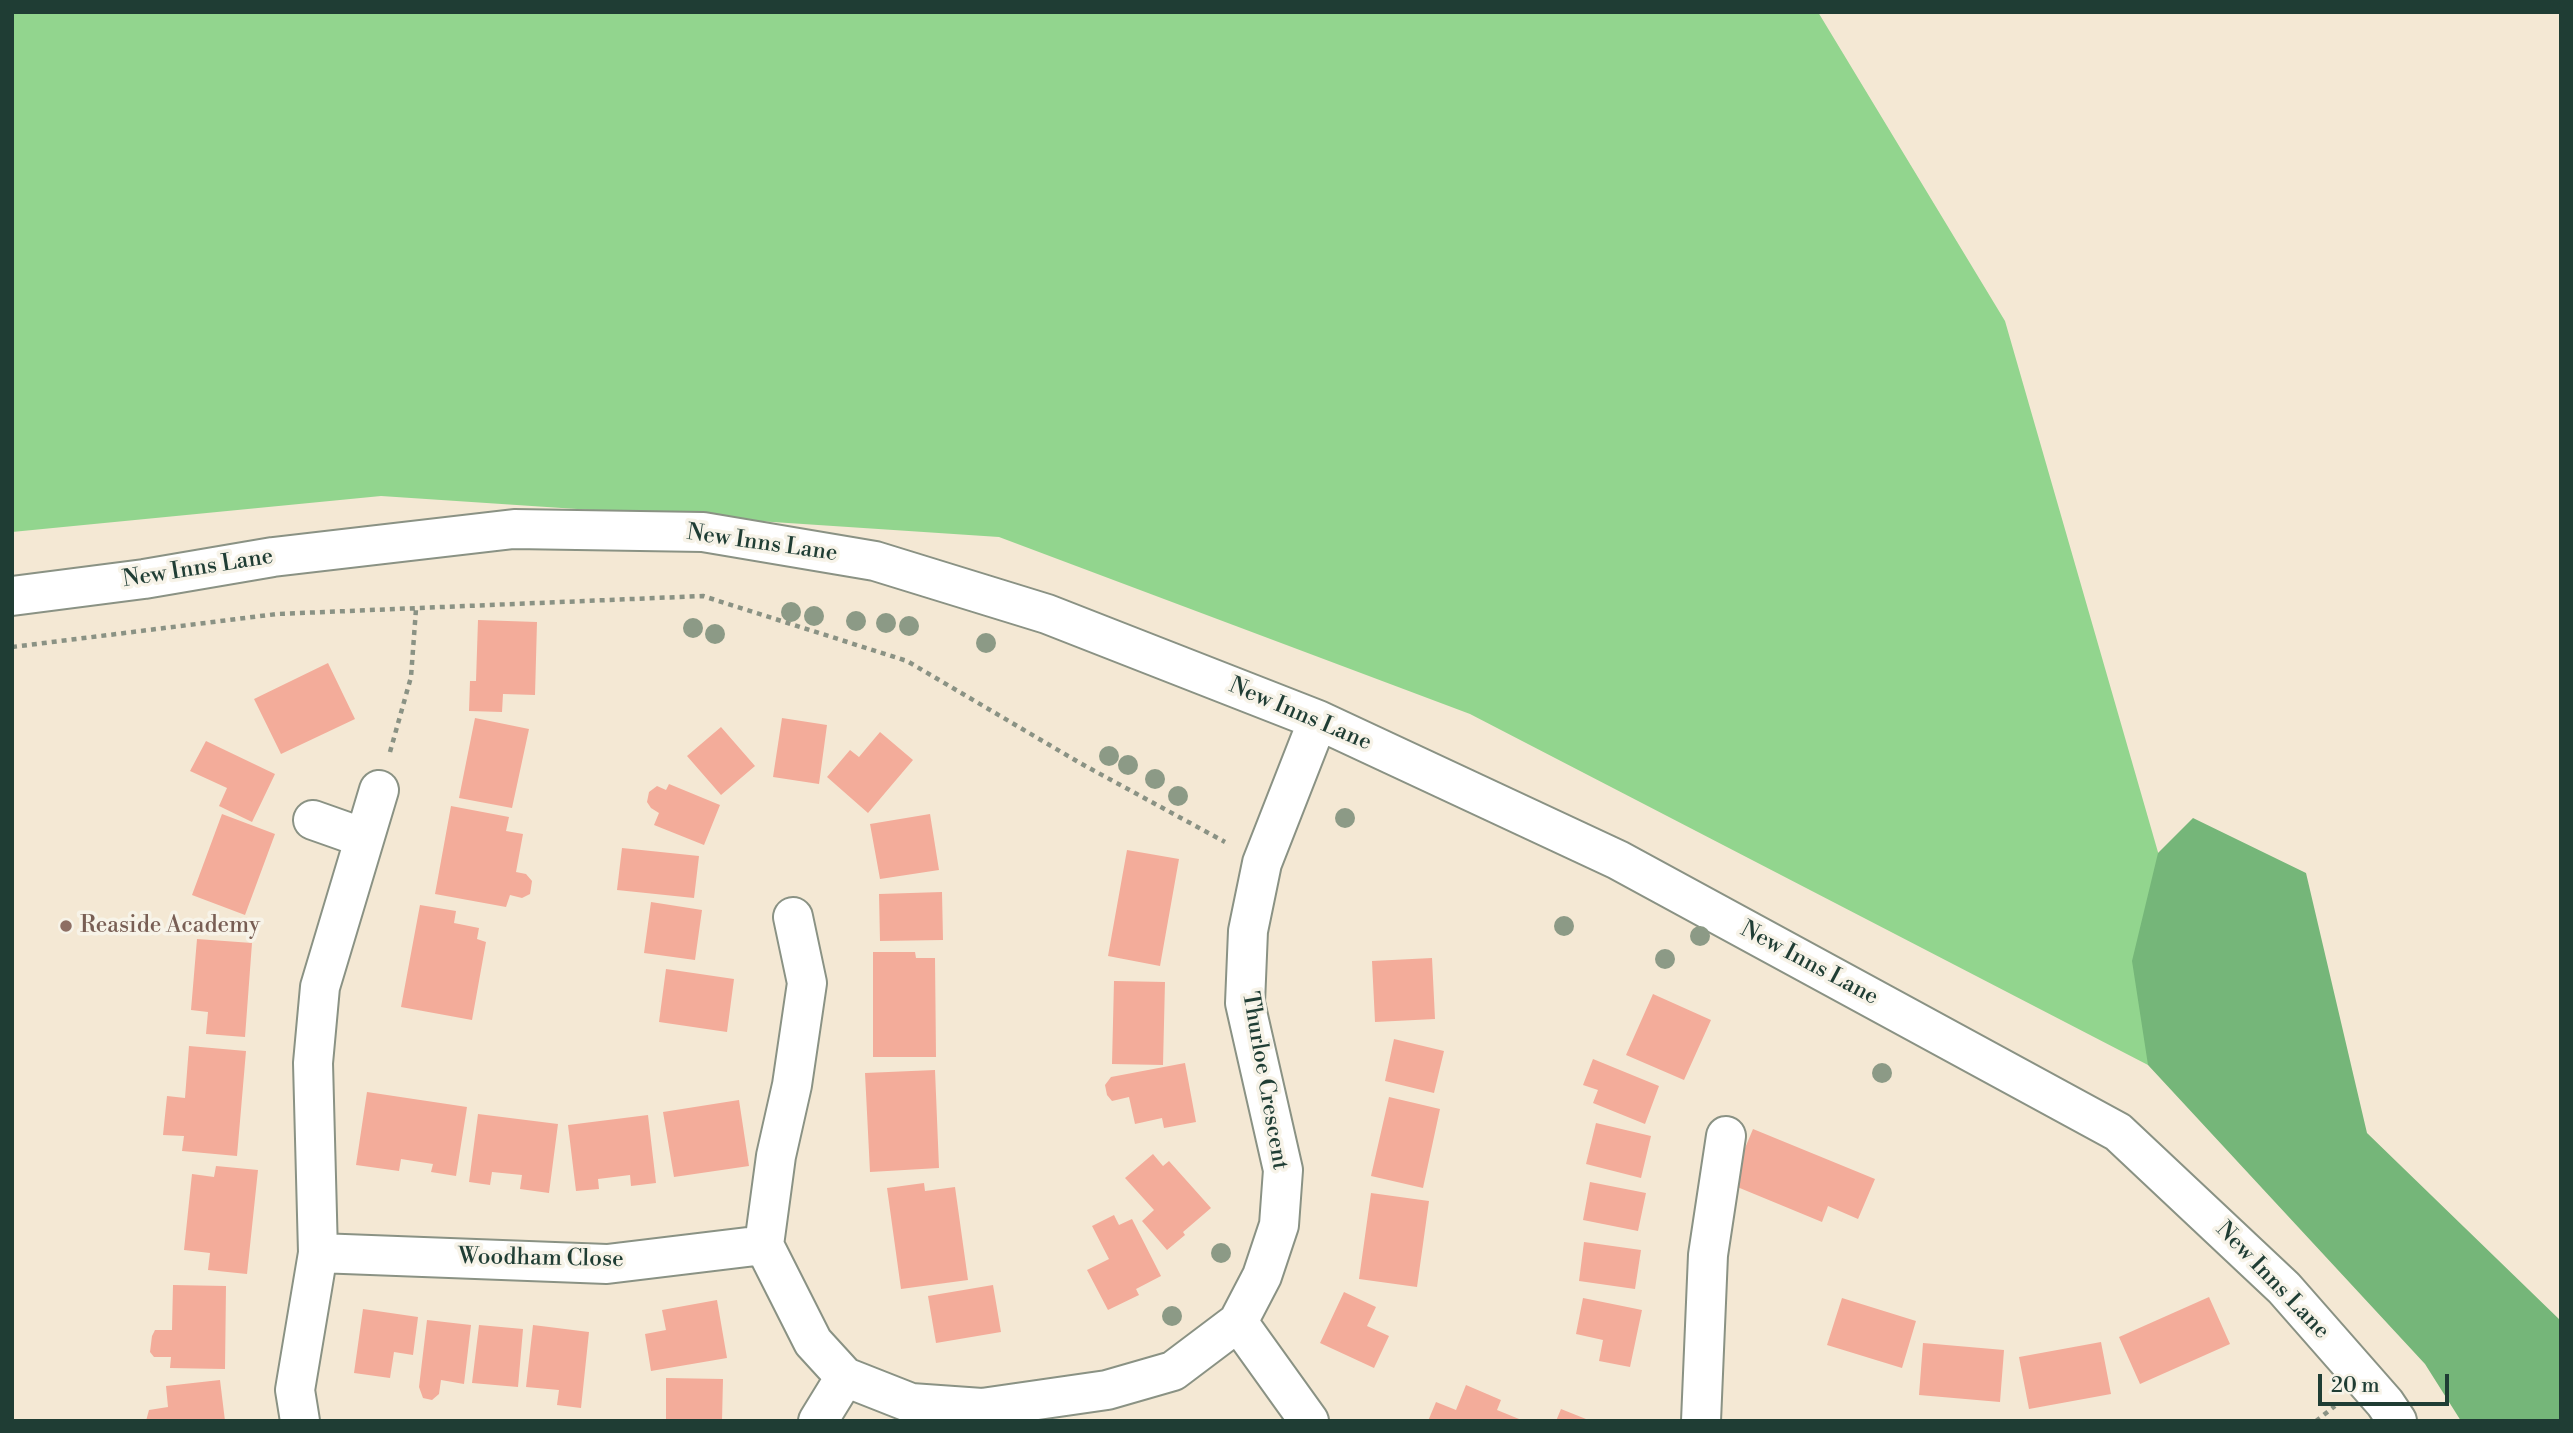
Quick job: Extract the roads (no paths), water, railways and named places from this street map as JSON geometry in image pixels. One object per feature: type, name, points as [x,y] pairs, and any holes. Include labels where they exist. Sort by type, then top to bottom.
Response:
[{"type":"street","name":"New Inns Lane","points":[[12,596],[145,579],[274,557],[514,529],[703,532],[875,561],[1047,614],[1318,720],[1618,860],[2118,1132],[2284,1288],[2385,1402],[2397,1421]]},
{"type":"street","name":"Thurloe Crescent","points":[[764,1245],[813,1342],[845,1377],[911,1403],[982,1408],[1107,1390],[1173,1371],[1238,1322],[1262,1276],[1279,1225],[1283,1170],[1245,1003],[1248,931],[1262,863],[1318,720]]},
{"type":"street","points":[[300,1421],[295,1390],[318,1253],[313,1063],[320,987],[379,790]]},
{"type":"street","points":[[313,820],[365,838]]},
{"type":"street","points":[[764,1245],[776,1156],[792,1085],[807,983],[793,917]]},
{"type":"street","points":[[1700,1421],[1708,1255],[1726,1136]]},
{"type":"street","name":"Woodham Close","points":[[318,1253],[607,1264],[764,1245]]},
{"type":"street","points":[[1238,1322],[1309,1421]]},
{"type":"street","points":[[818,1421],[845,1377]]},
{"type":"place","name":"Reaside Academy","points":[[66,926]]}]
